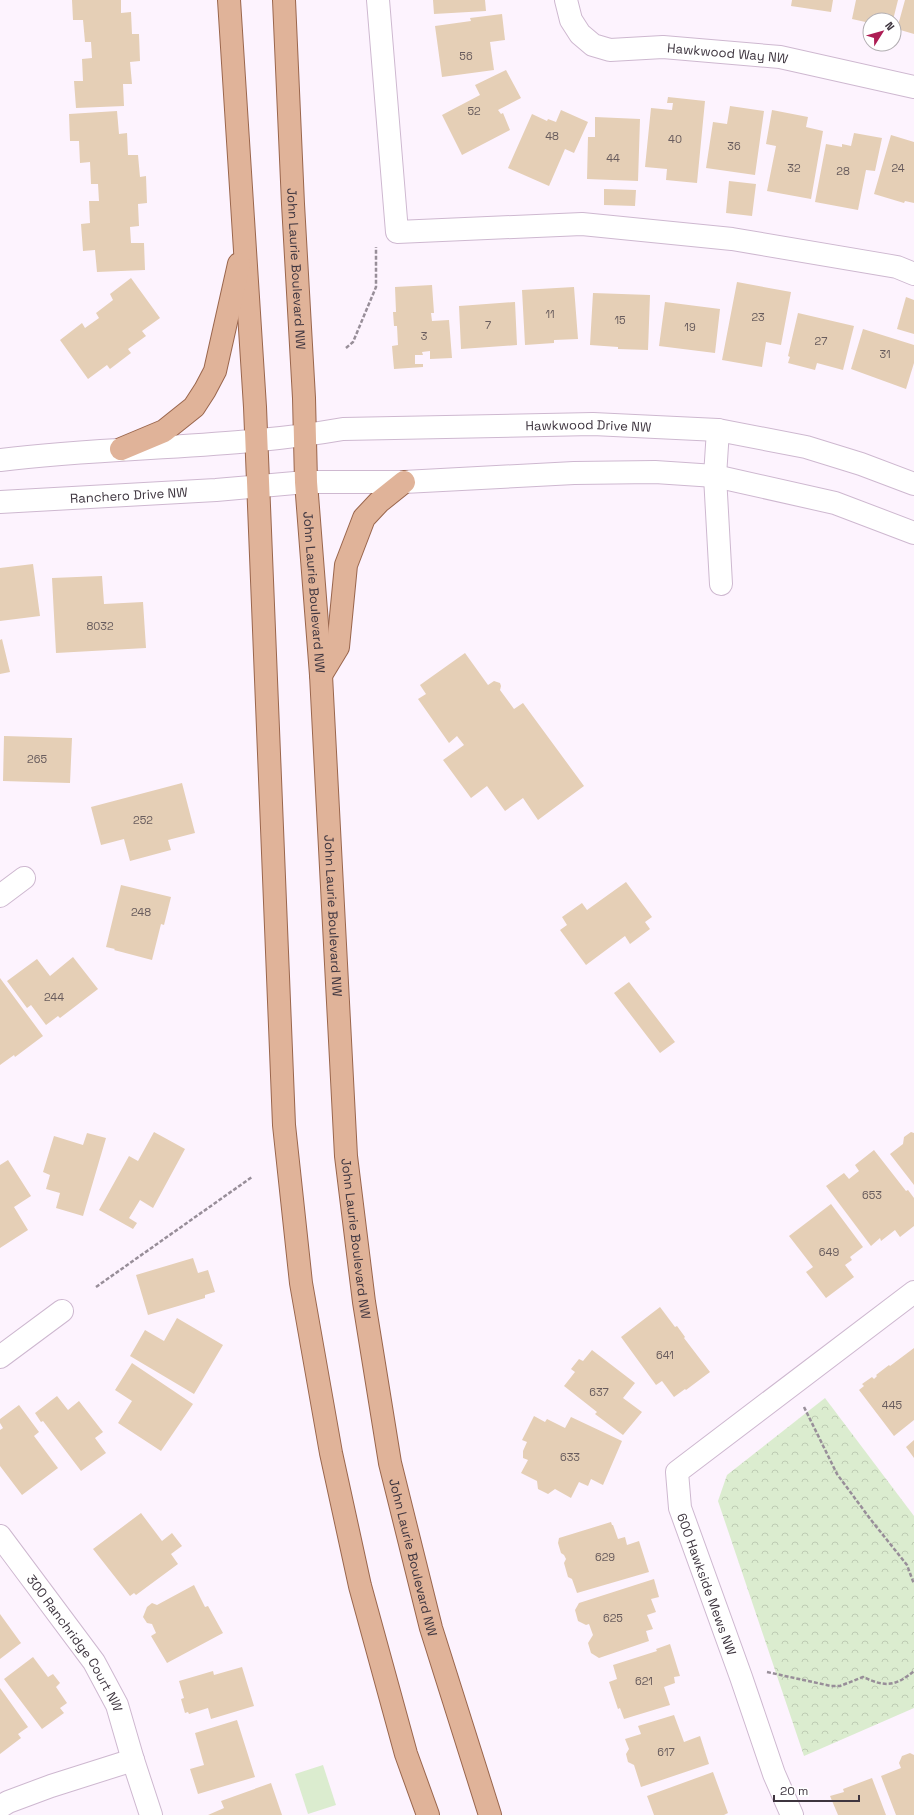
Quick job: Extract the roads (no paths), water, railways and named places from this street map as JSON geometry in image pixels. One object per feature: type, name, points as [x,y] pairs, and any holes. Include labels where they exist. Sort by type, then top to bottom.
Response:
[{"type":"main road","points":[[229,0],[256,440],[284,1125],[301,1283],[331,1453],[360,1586],[406,1754],[428,1815]]},
{"type":"main road","name":"John Laurie Boulevard NW","points":[[284,0],[293,204],[304,398],[306,482],[321,675],[346,1156],[364,1302],[390,1463],[431,1628],[490,1815]]},
{"type":"main road","points":[[121,449],[164,431],[194,407],[205,390],[215,370],[244,240]]},
{"type":"main road","points":[[321,675],[338,647],[346,565],[364,518],[379,502],[404,482]]},
{"type":"street","points":[[378,0],[397,232],[582,224],[732,239],[897,267],[914,274]]},
{"type":"street","name":"Hawkwood Way NW","points":[[566,0],[571,20],[580,34],[593,45],[610,50],[663,47],[780,57],[914,87]]},
{"type":"street","name":"Hawkwood Drive NW","points":[[256,440],[304,436],[343,429],[578,424],[718,430],[806,447],[862,464],[914,484]]},
{"type":"street","points":[[718,430],[715,476],[721,584]]},
{"type":"street","points":[[0,460],[121,449],[256,440]]},
{"type":"street","points":[[257,486],[306,482],[404,482],[574,472],[654,472],[715,476],[835,502],[914,533]]},
{"type":"street","name":"Ranchero Drive NW","points":[[0,502],[216,490],[257,486]]},
{"type":"street","points":[[0,896],[24,878]]},
{"type":"street","name":"600 Hawkside Mews NW","points":[[792,1815],[774,1774],[741,1677],[680,1508],[677,1472],[914,1292]]},
{"type":"street","points":[[0,1357],[62,1311]]},
{"type":"street","name":"300 Ranchridge Court NW","points":[[0,1536],[94,1662],[117,1705],[151,1815]]},
{"type":"street","points":[[0,1807],[8,1802],[51,1786],[133,1760]]}]
